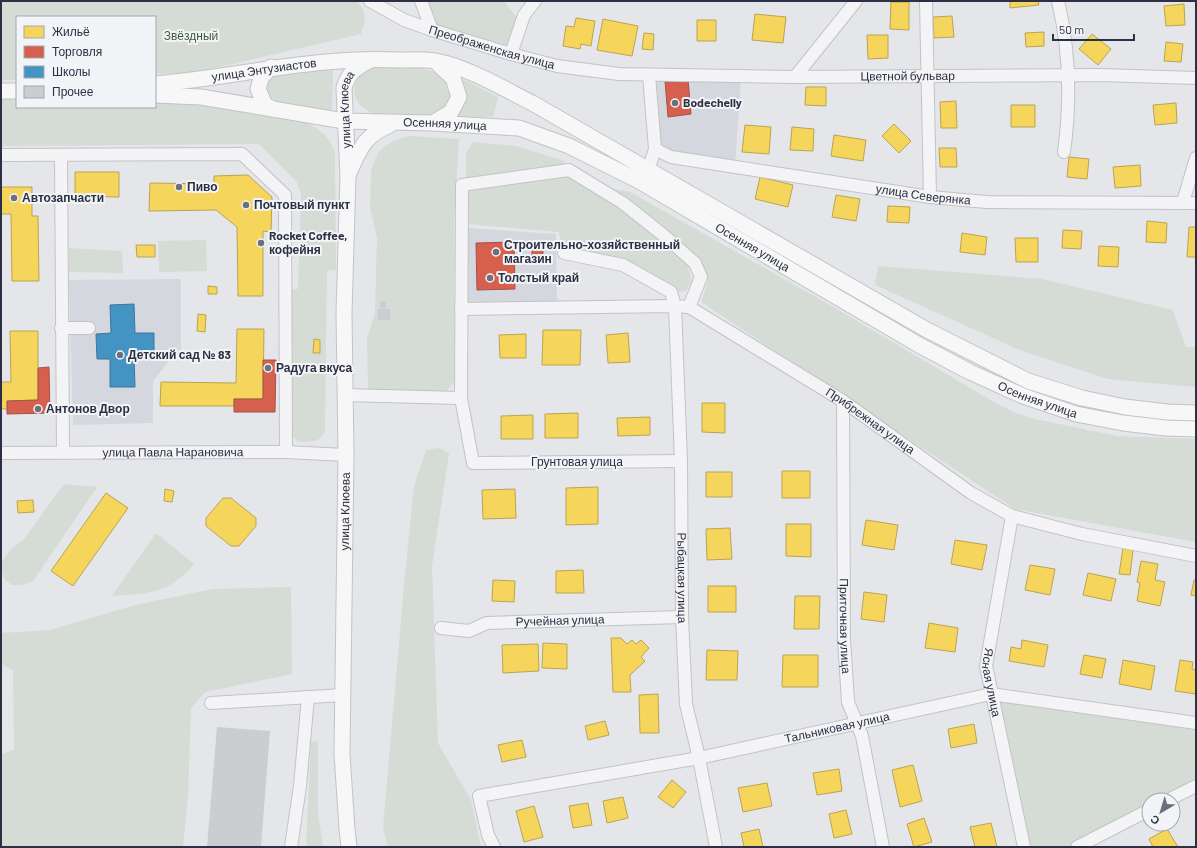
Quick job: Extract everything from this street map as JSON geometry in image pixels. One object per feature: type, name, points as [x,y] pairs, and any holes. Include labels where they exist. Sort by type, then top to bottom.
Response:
[{"type":"main road","name":"Осенняя улица","points":[[374,58],[435,61],[469,72],[504,88],[927,330],[1028,381],[1082,398],[1125,407],[1167,412],[1196,413]]},
{"type":"main road","name":"улица Энтузиастов","points":[[156,84],[198,80],[307,62],[374,58]]},
{"type":"main road","name":"улица Клюева","points":[[349,847],[344,793],[343,695],[346,455],[344,395],[348,176],[344,122],[344,88],[347,78],[362,64],[374,58]]},
{"type":"main road","points":[[432,123],[443,119],[451,112],[459,97],[454,78],[435,61]]},
{"type":"main road","points":[[271,67],[261,78],[258,89],[266,105],[273,108]]},
{"type":"main road","points":[[1,91],[16,91]]},
{"type":"main road","name":"улица Энтузиастов","points":[[156,95],[201,97],[296,113]]},
{"type":"main road","name":"Осенняя улица","points":[[296,113],[344,122],[394,124],[432,123],[519,128],[569,146],[639,181],[919,345],[970,372],[1023,396],[1076,414],[1123,423],[1166,428],[1196,429]]},
{"type":"main road","name":"улица Клюева","points":[[348,176],[369,136],[376,130],[394,124]]},
{"type":"street","name":"Преображенская улица","points":[[370,1],[404,20],[511,54],[556,66],[619,74]]},
{"type":"street","points":[[421,1],[432,30]]},
{"type":"street","points":[[511,54],[524,15],[535,1]]},
{"type":"street","points":[[796,77],[856,1]]},
{"type":"street","points":[[926,1],[930,197]]},
{"type":"street","points":[[1058,1],[1068,76],[1069,113],[1064,152]]},
{"type":"street","name":"Цветной бульвар","points":[[619,74],[796,77],[1068,76],[1196,78]]},
{"type":"street","points":[[648,171],[655,149],[649,75]]},
{"type":"street","name":"улица Северянка","points":[[655,149],[671,157],[930,197],[987,202],[1196,202]]},
{"type":"street","points":[[1,155],[242,154],[285,195],[286,452]]},
{"type":"street","points":[[61,155],[63,452]]},
{"type":"street","points":[[1183,202],[1196,158]]},
{"type":"street","points":[[344,395],[461,398],[462,184],[569,170],[623,203],[695,263],[701,277],[689,307]]},
{"type":"street","points":[[564,253],[623,265],[671,292],[675,306]]},
{"type":"street","name":"Рыбацкая улица","points":[[675,306],[681,461],[682,617],[686,704],[699,758],[716,847]]},
{"type":"street","name":"Прибрежная улица","points":[[461,309],[689,307],[843,401],[971,493],[1012,516],[1082,534],[1196,556]]},
{"type":"street","points":[[61,328],[89,328]]},
{"type":"street","name":"Грунтовая улица","points":[[461,398],[473,463],[681,461]]},
{"type":"street","name":"Приточная улица","points":[[843,401],[844,640],[848,702],[862,736],[883,847]]},
{"type":"street","name":"улица Павла Нарановича","points":[[1,453],[286,452],[346,455]]},
{"type":"street","name":"Ясная улица","points":[[1012,516],[986,666],[1024,847]]},
{"type":"street","name":"Ручейная улица","points":[[441,628],[469,631],[487,623],[682,617]]},
{"type":"street","name":"Тальниковая улица","points":[[494,847],[488,835],[479,796],[699,758],[991,694],[1196,723]]},
{"type":"street","points":[[212,703],[343,695]]},
{"type":"street","points":[[291,847],[300,786],[308,697]]},
{"type":"street","points":[[1181,794],[1196,786]]},
{"type":"street","points":[[1077,847],[1141,814]]},
{"type":"shaded area","points":[[654,78],[741,80],[735,164],[660,148]]},
{"type":"shaded area","points":[[468,228],[556,234],[557,303],[468,303]]},
{"type":"shaded area","name":"Детский сад № 83","points":[[181,279],[181,350],[170,350],[169,361],[153,381],[153,423],[73,425],[69,280]]},
{"type":"green space","name":"Звёздный","points":[[1,1],[356,1],[364,12],[364,25],[361,34],[198,72],[156,74],[156,16],[16,16],[16,80],[1,80]]},
{"type":"green space","points":[[429,1],[504,1],[517,18],[508,46],[470,38],[432,26]]},
{"type":"green space","points":[[333,66],[332,111],[277,102],[269,97],[266,90],[268,82],[274,75]]},
{"type":"green space","points":[[380,66],[417,68],[429,70],[439,74],[447,81],[450,90],[449,104],[436,114],[430,116],[375,114],[365,109],[358,103],[355,96],[354,89],[356,82],[365,71]]},
{"type":"green space","points":[[462,79],[498,97],[493,117],[457,117],[465,99],[465,89]]},
{"type":"green space","points":[[1,97],[16,97],[16,108],[156,108],[156,102],[222,107],[300,120],[323,133],[331,144],[335,153],[336,270],[327,271],[325,431],[323,435],[314,441],[298,442],[291,434],[289,289],[298,289],[301,195],[297,182],[259,144],[1,146]]},
{"type":"green space","points":[[409,136],[459,139],[454,222],[454,381],[444,394],[368,390],[367,338],[375,313],[377,238],[370,207],[371,171],[378,153],[384,147],[395,140]]},
{"type":"green space","points":[[473,142],[516,146],[565,161],[565,165],[466,178],[466,154]]},
{"type":"green space","points":[[566,176],[631,216],[687,264],[692,280],[686,291],[679,292],[622,259],[561,246],[559,232],[465,224],[464,189]]},
{"type":"green space","points":[[613,189],[630,192],[830,305],[1015,413],[1035,419],[1117,436],[1196,439],[1196,542],[1015,509],[701,302],[708,281],[699,264],[688,249]]},
{"type":"green space","points":[[206,240],[207,271],[159,272],[158,241]]},
{"type":"green space","points":[[69,248],[122,251],[123,273],[69,272]]},
{"type":"green space","points":[[878,266],[1042,279],[1173,310],[1186,347],[1196,347],[1196,387],[1108,379],[1022,351],[875,285]]},
{"type":"green space","points":[[439,448],[449,453],[432,566],[438,743],[471,800],[481,847],[388,847],[383,828],[414,486],[426,450]]},
{"type":"green space","points":[[64,484],[97,487],[33,581],[22,585],[12,585],[4,579],[2,569],[3,560],[10,550],[24,539]]},
{"type":"green space","points":[[156,533],[194,564],[175,582],[166,587],[147,593],[112,596]]},
{"type":"green space","points":[[291,587],[292,674],[205,692],[191,708],[188,796],[183,847],[1,847],[1,755],[14,749],[13,670],[1,664],[1,633],[50,630],[135,605],[213,589]]},
{"type":"green space","points":[[996,698],[1196,728],[1196,781],[1175,792],[1141,792],[1141,809],[1068,847],[1029,847]]},
{"type":"green space","points":[[318,741],[318,812],[323,847],[306,847],[311,743]]},
{"type":"building: Жильё","points":[[1010,1],[1038,1],[1039,5],[1010,8]]},
{"type":"building: Жильё","points":[[891,2],[909,2],[909,30],[890,29]]},
{"type":"building: Жильё","points":[[1184,4],[1185,25],[1166,26],[1164,6]]},
{"type":"building: Жильё","points":[[755,14],[786,17],[783,43],[752,40]]},
{"type":"building: Жильё","points":[[952,16],[954,37],[934,38],[933,17]]},
{"type":"building: Жильё","points":[[576,18],[595,21],[591,46],[581,44],[580,49],[563,46],[566,26],[574,27]]},
{"type":"building: Жильё","points":[[603,19],[638,26],[632,56],[597,50]]},
{"type":"building: Жильё","points":[[697,20],[716,20],[716,41],[697,41]]},
{"type":"building: Жильё","points":[[1044,32],[1044,46],[1026,47],[1025,33]]},
{"type":"building: Жильё","points":[[644,33],[654,34],[653,50],[642,49]]},
{"type":"building: Жильё","points":[[1092,34],[1111,49],[1098,65],[1079,49]]},
{"type":"building: Жильё","points":[[867,35],[888,35],[888,58],[868,59]]},
{"type":"building: Жильё","points":[[1166,42],[1183,44],[1181,62],[1164,61]]},
{"type":"building: Жильё","points":[[806,87],[826,87],[826,106],[805,105]]},
{"type":"building: Жильё","points":[[956,101],[957,128],[941,128],[940,102]]},
{"type":"building: Жильё","points":[[1176,103],[1177,123],[1155,125],[1153,105]]},
{"type":"building: Жильё","points":[[1011,105],[1035,105],[1035,127],[1011,127]]},
{"type":"building: Жильё","points":[[894,124],[911,141],[899,153],[882,136]]},
{"type":"building: Жильё","points":[[745,125],[771,127],[769,154],[742,152]]},
{"type":"building: Жильё","points":[[792,127],[814,129],[813,151],[790,150]]},
{"type":"building: Жильё","points":[[834,135],[866,140],[863,161],[831,156]]},
{"type":"building: Жильё","points":[[939,148],[956,148],[957,167],[940,167]]},
{"type":"building: Жильё","points":[[1069,157],[1089,159],[1087,179],[1067,177]]},
{"type":"building: Жильё","points":[[1140,165],[1141,186],[1115,188],[1113,167]]},
{"type":"building: Жильё","points":[[75,172],[119,172],[119,197],[75,196]]},
{"type":"building: Жильё","points":[[248,175],[272,197],[271,232],[263,231],[263,296],[238,296],[237,227],[216,210],[149,211],[150,183],[214,184],[214,176]]},
{"type":"building: Жильё","points":[[760,177],[793,185],[788,207],[755,199]]},
{"type":"building: Жильё","points":[[1,187],[32,187],[32,216],[38,216],[39,281],[12,281],[11,214],[1,214]]},
{"type":"building: Жильё","points":[[836,195],[860,199],[856,221],[832,217]]},
{"type":"building: Жильё","points":[[888,206],[910,207],[909,223],[887,222]]},
{"type":"building: Жильё","points":[[1147,221],[1167,223],[1166,243],[1146,242]]},
{"type":"building: Жильё","points":[[1189,227],[1196,227],[1196,257],[1187,257]]},
{"type":"building: Жильё","points":[[1063,230],[1082,231],[1081,249],[1062,248]]},
{"type":"building: Жильё","points":[[962,233],[987,237],[985,255],[960,252]]},
{"type":"building: Жильё","points":[[1015,238],[1038,238],[1038,262],[1016,262]]},
{"type":"building: Жильё","points":[[136,245],[155,245],[155,257],[137,257]]},
{"type":"building: Жильё","points":[[1099,246],[1119,247],[1118,267],[1098,266]]},
{"type":"building: Жильё","points":[[208,286],[217,287],[217,294],[208,294]]},
{"type":"building: Жильё","points":[[198,314],[206,315],[205,332],[197,331]]},
{"type":"building: Жильё","points":[[237,329],[264,329],[263,399],[234,399],[234,406],[160,406],[161,382],[236,383]]},
{"type":"building: Жильё","points":[[543,330],[581,330],[580,365],[542,365]]},
{"type":"building: Жильё","points":[[10,331],[38,331],[38,400],[7,401],[7,409],[1,409],[1,382],[11,382]]},
{"type":"building: Жильё","points":[[628,333],[630,362],[608,363],[606,335]]},
{"type":"building: Жильё","points":[[526,334],[526,358],[500,358],[499,335]]},
{"type":"building: Жильё","points":[[314,339],[320,340],[320,353],[313,353]]},
{"type":"building: Жильё","points":[[702,403],[725,403],[725,433],[702,432]]},
{"type":"building: Жильё","points":[[578,413],[578,438],[545,438],[545,414]]},
{"type":"building: Жильё","points":[[533,415],[533,439],[501,439],[501,416]]},
{"type":"building: Жильё","points":[[650,417],[650,435],[618,436],[617,418]]},
{"type":"building: Жильё","points":[[782,471],[810,471],[810,498],[782,498]]},
{"type":"building: Жильё","points":[[706,472],[732,472],[732,497],[706,497]]},
{"type":"building: Жильё","points":[[598,487],[598,524],[566,525],[566,488]]},
{"type":"building: Жильё","points":[[165,489],[174,491],[172,502],[164,501]]},
{"type":"building: Жильё","points":[[515,489],[516,518],[483,519],[482,490]]},
{"type":"building: Жильё","points":[[106,493],[128,508],[73,586],[51,571]]},
{"type":"building: Жильё","points":[[223,498],[231,498],[256,518],[256,526],[239,546],[231,546],[206,526],[206,518]]},
{"type":"building: Жильё","points":[[33,500],[34,512],[18,513],[17,501]]},
{"type":"building: Жильё","points":[[866,520],[898,525],[894,550],[862,545]]},
{"type":"building: Жильё","points":[[786,524],[811,524],[811,557],[786,556]]},
{"type":"building: Жильё","points":[[730,528],[732,559],[707,560],[706,529]]},
{"type":"building: Жильё","points":[[955,540],[987,545],[982,570],[951,564]]},
{"type":"building: Жильё","points":[[1123,548],[1133,550],[1130,575],[1119,574]]},
{"type":"building: Жильё","points":[[1141,561],[1158,564],[1155,580],[1165,582],[1160,606],[1137,601],[1140,583],[1137,582]]},
{"type":"building: Жильё","points":[[1030,565],[1055,569],[1050,595],[1025,590]]},
{"type":"building: Жильё","points":[[583,570],[584,593],[556,593],[556,571]]},
{"type":"building: Жильё","points":[[1088,573],[1116,579],[1111,601],[1083,595]]},
{"type":"building: Жильё","points":[[493,580],[515,581],[514,602],[492,601]]},
{"type":"building: Жильё","points":[[1194,580],[1196,580],[1196,596],[1191,595]]},
{"type":"building: Жильё","points":[[708,586],[736,586],[736,612],[708,612]]},
{"type":"building: Жильё","points":[[864,592],[887,595],[884,622],[861,619]]},
{"type":"building: Жильё","points":[[795,596],[820,596],[819,629],[794,629]]},
{"type":"building: Жильё","points":[[929,623],[958,628],[955,652],[925,648]]},
{"type":"building: Жильё","points":[[611,638],[621,638],[627,644],[632,640],[636,644],[641,640],[649,648],[641,657],[645,661],[630,675],[631,692],[613,692]]},
{"type":"building: Жильё","points":[[1022,640],[1048,645],[1044,667],[1009,661],[1011,647],[1021,649]]},
{"type":"building: Жильё","points":[[543,643],[567,644],[567,669],[542,668]]},
{"type":"building: Жильё","points":[[538,644],[539,671],[503,673],[502,645]]},
{"type":"building: Жильё","points":[[707,650],[738,651],[737,680],[706,680]]},
{"type":"building: Жильё","points":[[783,655],[818,655],[818,687],[782,687]]},
{"type":"building: Жильё","points":[[1084,655],[1106,659],[1102,678],[1080,674]]},
{"type":"building: Жильё","points":[[1123,660],[1155,666],[1151,690],[1119,684]]},
{"type":"building: Жильё","points":[[1180,660],[1193,662],[1192,669],[1196,670],[1196,694],[1175,691]]},
{"type":"building: Жильё","points":[[658,694],[659,733],[640,733],[639,695]]},
{"type":"building: Жильё","points":[[605,721],[609,735],[588,740],[585,726]]},
{"type":"building: Жильё","points":[[974,724],[977,743],[951,748],[948,729]]},
{"type":"building: Жильё","points":[[522,740],[526,757],[502,762],[498,745]]},
{"type":"building: Жильё","points":[[913,765],[922,801],[900,807],[892,770]]},
{"type":"building: Жильё","points":[[839,769],[842,791],[817,795],[813,773]]},
{"type":"building: Жильё","points":[[672,780],[686,792],[673,808],[658,797]]},
{"type":"building: Жильё","points":[[767,783],[772,806],[743,812],[738,788]]},
{"type":"building: Жильё","points":[[623,797],[628,818],[607,823],[603,801]]},
{"type":"building: Жильё","points":[[588,803],[592,825],[573,828],[569,806]]},
{"type":"building: Жильё","points":[[534,806],[543,837],[524,842],[516,811]]},
{"type":"building: Жильё","points":[[846,810],[852,834],[834,838],[829,814]]},
{"type":"building: Жильё","points":[[924,818],[932,842],[914,847],[907,824]]},
{"type":"building: Жильё","points":[[991,823],[997,847],[975,847],[970,827]]},
{"type":"building: Жильё","points":[[759,829],[763,847],[744,847],[741,833]]},
{"type":"building: Жильё","points":[[1162,832],[1169,832],[1178,847],[1153,847],[1149,839]]},
{"type":"building: Торговля","points":[[688,79],[691,114],[668,117],[665,81]]},
{"type":"building: Торговля","points":[[514,242],[515,289],[477,290],[476,243]]},
{"type":"building: Торговля","points":[[532,244],[543,244],[543,261],[532,261]]},
{"type":"building: Торговля","points":[[263,360],[276,360],[275,412],[234,412],[234,399],[263,399]]},
{"type":"building: Торговля","points":[[49,367],[50,413],[7,414],[7,401],[38,400],[38,368]]},
{"type":"building: Школы","points":[[134,304],[135,333],[154,333],[154,356],[134,356],[135,387],[110,387],[110,359],[97,359],[96,334],[111,333],[110,305]]},
{"type":"building: Прочее","points":[[380,301],[386,302],[386,308],[380,308]]},
{"type":"building: Прочее","points":[[378,309],[390,309],[390,320],[378,320]]},
{"type":"building: Прочее","points":[[217,727],[270,731],[261,847],[207,847]]},
{"type":"place","name":"Bodechelly","points":[[675,103]]},
{"type":"place","name":"Пиво","points":[[179,187]]},
{"type":"place","name":"Автозапчасти","points":[[14,198]]},
{"type":"place","name":"Почтовый пункт","points":[[246,205]]},
{"type":"place","name":"Rocket Coffee, кофейня","points":[[261,243]]},
{"type":"place","name":"Строительно-хозяйственный магазин","points":[[496,252]]},
{"type":"place","name":"Толстый край","points":[[490,278]]},
{"type":"place","name":"Детский сад № 83","points":[[120,355]]},
{"type":"place","name":"Радуга вкуса","points":[[268,368]]},
{"type":"place","name":"Антонов Двор","points":[[38,409]]}]
